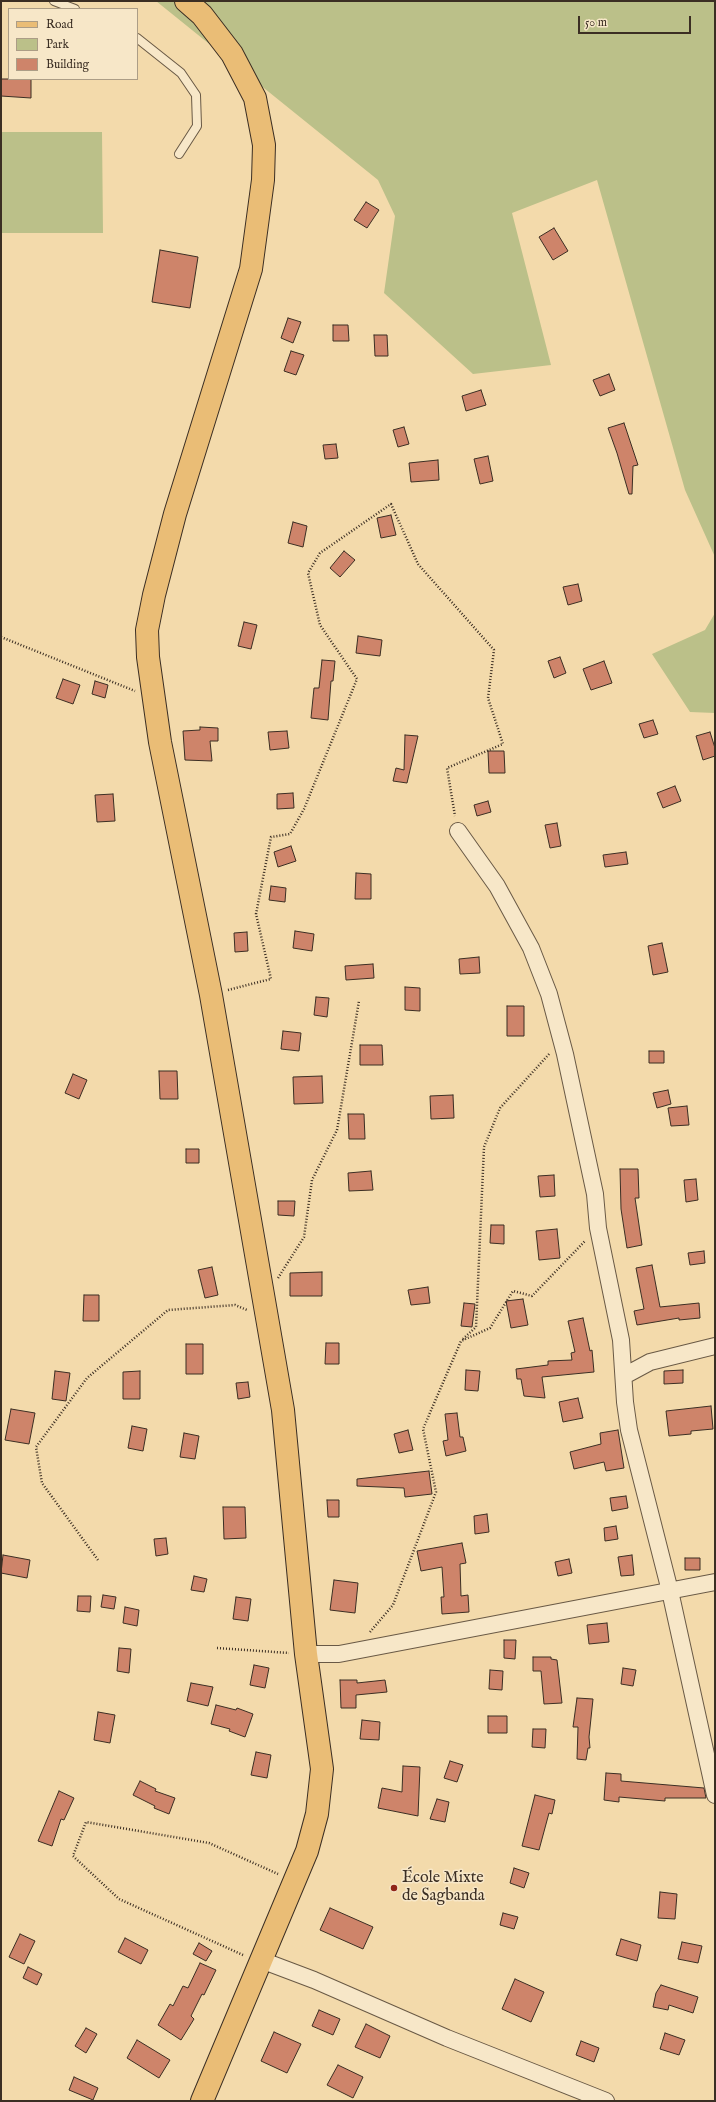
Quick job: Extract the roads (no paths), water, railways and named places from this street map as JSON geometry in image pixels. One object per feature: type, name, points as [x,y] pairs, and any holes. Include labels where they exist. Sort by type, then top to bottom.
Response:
[{"type":"main road","points":[[186,1],[202,15],[232,54],[255,98],[264,145],[262,180],[251,269],[175,514],[154,595],[147,630],[148,656],[154,700],[181,850],[211,995],[267,1309],[283,1410],[306,1654],[322,1769],[317,1814],[307,1851],[202,2101]]},
{"type":"street","points":[[458,831],[497,886],[531,948],[549,994],[565,1054],[581,1137],[595,1194],[598,1228],[622,1340],[629,1430],[670,1591],[715,1795]]},
{"type":"street","points":[[624,1376],[650,1362],[715,1346]]},
{"type":"street","points":[[306,1654],[339,1654],[715,1582]]},
{"type":"street","points":[[261,1960],[314,1980],[446,2038],[606,2101]]},
{"type":"lane","points":[[54,1],[72,8]]},
{"type":"lane","points":[[138,39],[181,73],[196,95],[197,126],[180,154]]},
{"type":"place","name":"École Mixte de Sagbanda","points":[[394,1888]]}]
